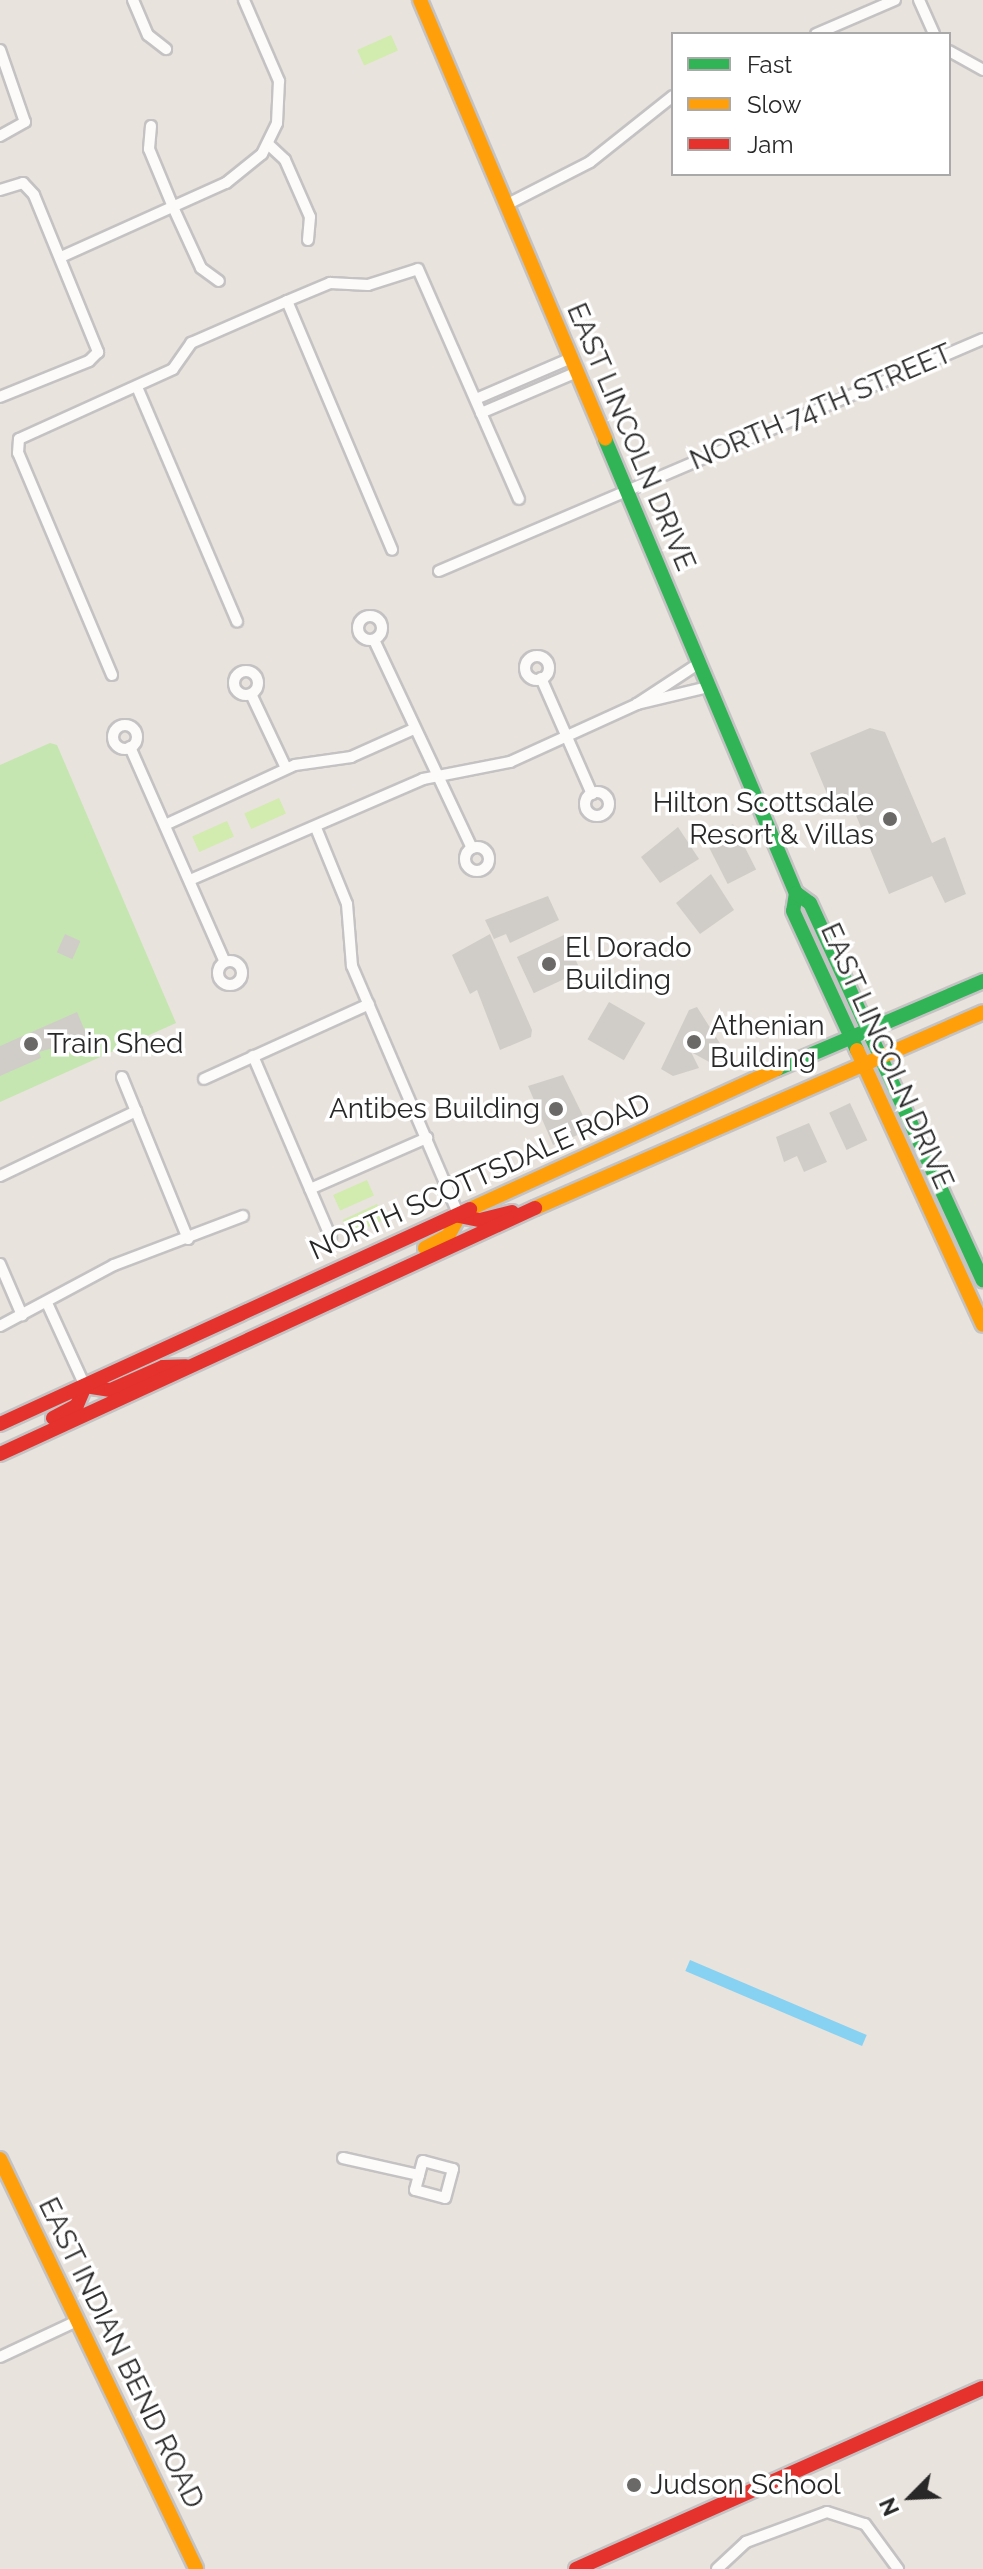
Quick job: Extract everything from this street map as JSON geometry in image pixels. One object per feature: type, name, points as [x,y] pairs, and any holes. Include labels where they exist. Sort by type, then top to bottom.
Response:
[{"type":"main road","name":"EAST LINCOLN DRIVE","points":[[420,0],[796,893],[810,903],[877,1055],[983,1280]]},
{"type":"main road","name":"EAST LINCOLN DRIVE","points":[[796,893],[793,911],[847,1037],[983,1325]]},
{"type":"main road","name":"NORTH SCOTTSDALE ROAD","points":[[0,1424],[847,1037],[983,981]]},
{"type":"main road","name":"NORTH SCOTTSDALE ROAD","points":[[0,1451],[194,1366],[859,1062],[983,1012]]},
{"type":"main road","points":[[623,1141],[633,1164]]},
{"type":"main road","points":[[367,1286],[395,1262],[448,1236],[459,1216],[480,1220],[533,1211]]},
{"type":"main road","points":[[0,1451],[73,1409],[85,1386],[111,1390],[163,1367],[194,1366]]},
{"type":"main road","name":"EAST INDIAN BEND ROAD","points":[[0,2159],[196,2569]]},
{"type":"main road","points":[[576,2569],[977,2390]]},
{"type":"street","points":[[133,0],[148,35],[166,49]]},
{"type":"street","points":[[61,257],[236,178],[268,144],[279,112],[279,81],[244,0]]},
{"type":"street","points":[[821,32],[895,0]]},
{"type":"street","points":[[919,0],[933,32]]},
{"type":"street","points":[[0,50],[25,122],[0,136]]},
{"type":"street","points":[[951,52],[983,70]]},
{"type":"street","points":[[506,205],[590,162],[671,98]]},
{"type":"street","points":[[151,126],[149,149],[173,207],[201,268],[219,281]]},
{"type":"street","points":[[268,144],[285,160],[310,217],[308,240]]},
{"type":"street","points":[[0,190],[23,183],[61,257],[98,352],[89,361],[0,397]]},
{"type":"street","points":[[112,675],[18,453],[19,439],[173,369],[191,343],[287,301],[330,283],[368,285],[418,269],[519,499]]},
{"type":"street","points":[[287,301],[392,550]]},
{"type":"street","name":"NORTH 74TH STREET","points":[[439,571],[625,489],[983,339]]},
{"type":"street","points":[[476,399],[572,366]]},
{"type":"street","points":[[481,413],[572,366]]},
{"type":"street","points":[[137,387],[237,622]]},
{"type":"street","points":[[374,640],[472,848]]},
{"type":"street","points":[[190,880],[437,775],[510,762],[637,704],[698,664]]},
{"type":"street","points":[[541,678],[592,794]]},
{"type":"street","points":[[637,704],[708,687]]},
{"type":"street","points":[[251,694],[286,768]]},
{"type":"street","points":[[165,825],[286,768],[351,757],[414,729]]},
{"type":"street","points":[[130,747],[225,962]]},
{"type":"street","points":[[316,828],[343,890],[352,966],[459,1216]]},
{"type":"street","points":[[204,1079],[369,1004]]},
{"type":"street","points":[[253,1056],[331,1238]]},
{"type":"street","points":[[122,1077],[188,1239]]},
{"type":"street","points":[[0,1176],[136,1111]]},
{"type":"street","points":[[310,1189],[427,1138]]},
{"type":"street","points":[[0,1326],[114,1265],[243,1216]]},
{"type":"street","points":[[0,1264],[22,1315]]},
{"type":"street","points":[[47,1303],[85,1386]]},
{"type":"street","points":[[343,2158],[419,2175]]},
{"type":"street","points":[[0,2357],[77,2321]]},
{"type":"street","points":[[717,2569],[746,2542],[803,2516],[848,2517],[878,2535],[898,2569]]},
{"type":"green space","points":[[391,35],[398,51],[364,66],[357,50]]},
{"type":"green space","points":[[50,743],[57,745],[176,1023],[0,1102],[0,765]]},
{"type":"green space","points":[[279,798],[286,814],[251,829],[244,813]]},
{"type":"green space","points":[[227,821],[234,837],[199,852],[192,836]]},
{"type":"green space","points":[[367,1180],[374,1196],[340,1211],[333,1195]]},
{"type":"green space","points":[[377,1204],[384,1219],[350,1235],[343,1220]]},
{"type":"water","points":[[690,1960],[867,2035],[862,2046],[685,1971]]},
{"type":"building","name":"Hilton Scottsdale Resort & Villas","points":[[870,728],[885,732],[932,843],[945,837],[966,894],[945,903],[932,876],[889,894],[847,794],[830,801],[810,753]]},
{"type":"building","points":[[733,824],[756,869],[728,884],[704,839]]},
{"type":"building","points":[[678,827],[699,859],[660,883],[641,857]]},
{"type":"building","points":[[711,874],[734,910],[700,934],[676,903]]},
{"type":"building","points":[[548,896],[559,920],[510,943],[506,934],[494,939],[485,920]]},
{"type":"building","points":[[65,934],[81,941],[72,959],[57,952]]},
{"type":"building","points":[[490,934],[532,1030],[531,1037],[500,1050],[477,990],[470,994],[452,955]]},
{"type":"building","name":"El Dorado Building","points":[[564,935],[581,971],[534,993],[517,957]]},
{"type":"building","points":[[609,1002],[645,1023],[624,1060],[588,1039]]},
{"type":"building","name":"Athenian Building","points":[[697,1007],[721,1045],[711,1063],[691,1052],[699,1068],[673,1076],[661,1069],[689,1010]]},
{"type":"building","name":"Train Shed","points":[[77,1012],[88,1038],[39,1052],[41,1058],[0,1076],[0,1046]]},
{"type":"building","name":"Antibes Building","points":[[563,1075],[590,1130],[553,1145],[528,1086]]},
{"type":"building","points":[[850,1103],[867,1140],[846,1150],[829,1113]]},
{"type":"building","points":[[809,1123],[827,1162],[804,1172],[797,1156],[784,1162],[776,1137]]},
{"type":"traffic: fast","points":[[605,439],[796,893],[793,911],[857,1050]]},
{"type":"traffic: fast","points":[[796,893],[810,903],[983,1280]]},
{"type":"traffic: fast","points":[[777,1069],[983,981]]},
{"type":"traffic: slow","points":[[420,0],[605,439]]},
{"type":"traffic: slow","points":[[535,1208],[983,1012]]},
{"type":"traffic: slow","points":[[857,1050],[983,1325]]},
{"type":"traffic: slow","points":[[470,1209],[777,1069]]},
{"type":"traffic: slow","points":[[425,1248],[448,1236],[459,1216]]},
{"type":"traffic: slow","points":[[0,2159],[196,2569]]},
{"type":"traffic: jam","points":[[0,1454],[535,1208]]},
{"type":"traffic: jam","points":[[0,1424],[470,1209]]},
{"type":"traffic: jam","points":[[459,1216],[480,1220],[512,1212]]},
{"type":"traffic: jam","points":[[85,1386],[111,1390],[163,1367],[186,1366]]},
{"type":"traffic: jam","points":[[53,1418],[77,1405],[85,1386]]},
{"type":"traffic: jam","points":[[576,2569],[983,2388]]},
{"type":"place","name":"Hilton Scottsdale Resort & Villas","points":[[890,819]]},
{"type":"place","name":"El Dorado Building","points":[[549,964]]},
{"type":"place","name":"Athenian Building","points":[[694,1042]]},
{"type":"place","name":"Train Shed","points":[[31,1044]]},
{"type":"place","name":"Antibes Building","points":[[556,1109]]},
{"type":"place","name":"Judson School","points":[[634,2485]]}]
